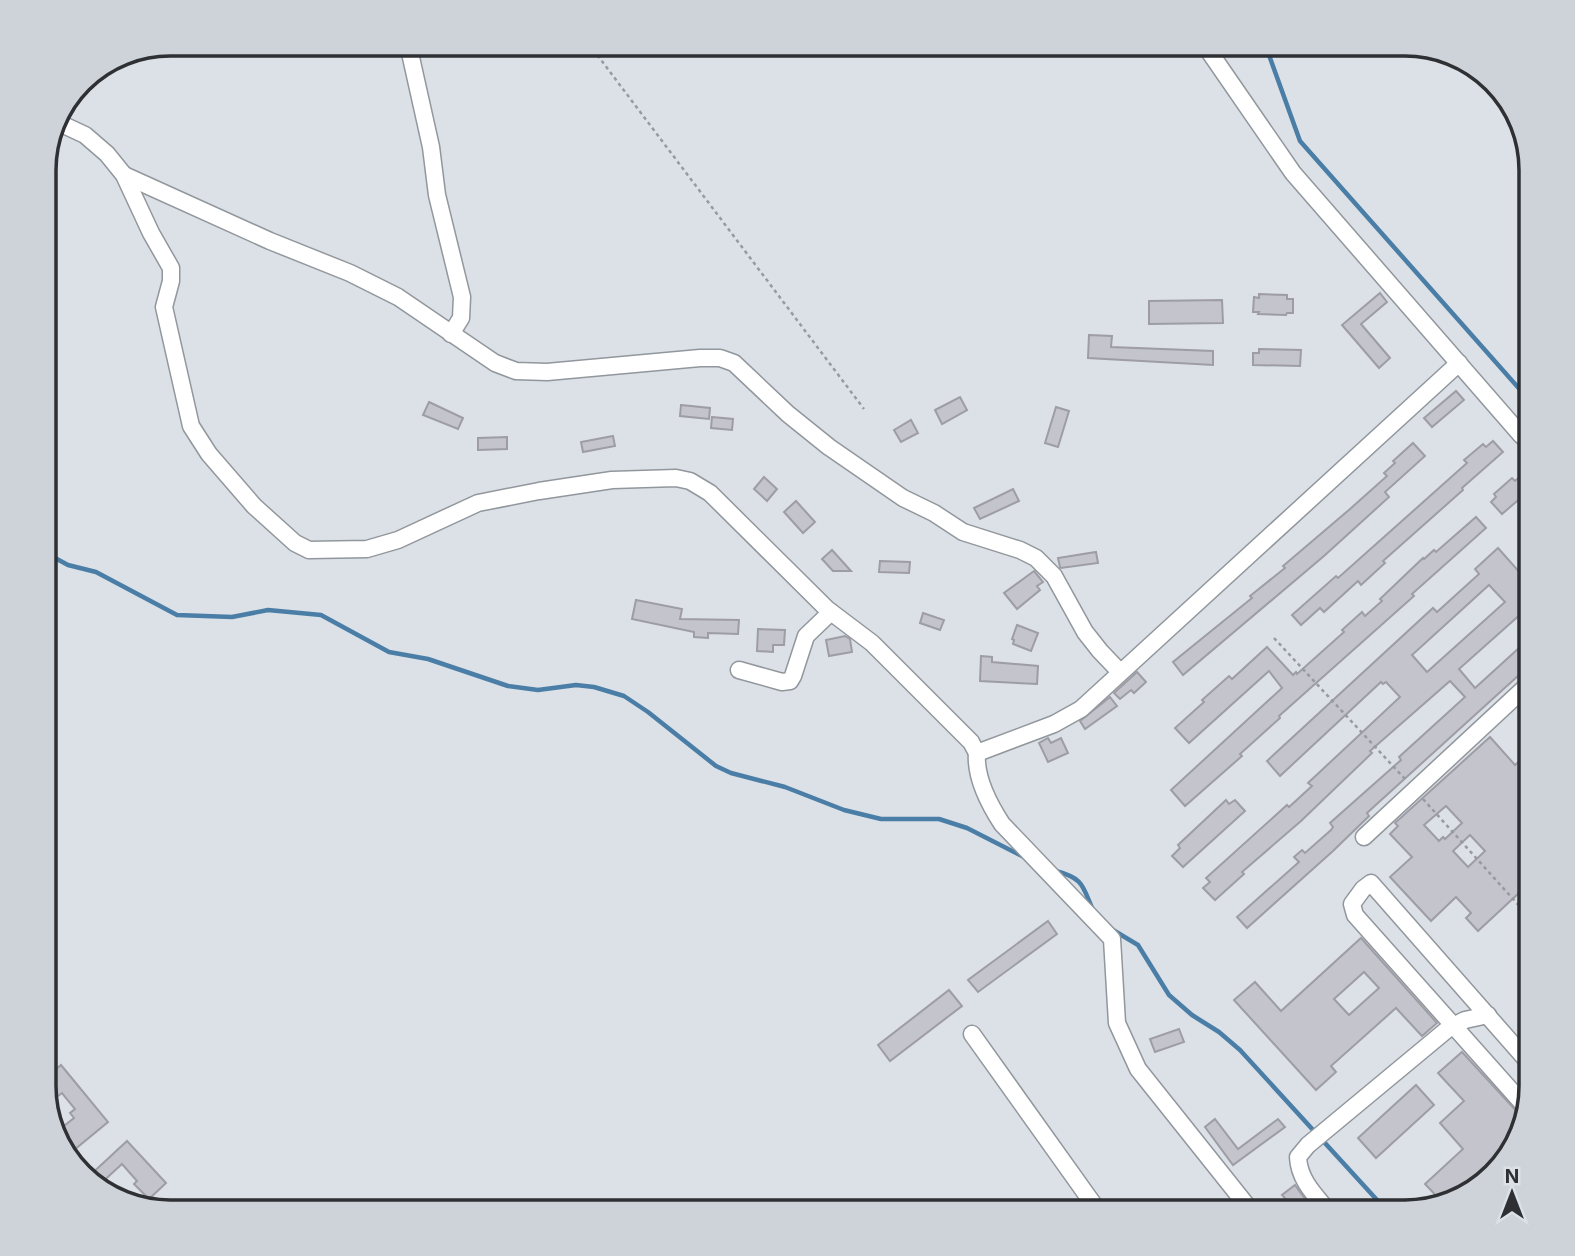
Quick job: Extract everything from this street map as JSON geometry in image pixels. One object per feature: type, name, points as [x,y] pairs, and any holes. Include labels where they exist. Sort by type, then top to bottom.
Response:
[{"type":"street","points":[[411,56],[431,147],[438,195],[462,297],[461,318],[451,334]]},
{"type":"street","points":[[1212,56],[1293,173],[1519,433]]},
{"type":"street","points":[[66,126],[85,135],[107,154],[124,175],[151,233],[172,268],[164,307],[191,426],[209,454],[254,506],[295,543],[309,550],[367,549],[398,540],[478,503],[612,480],[676,478],[690,481],[709,493],[831,612],[872,643],[971,741],[977,752],[976,761],[984,788],[992,809],[1002,824],[1112,939],[1117,1023],[1138,1069],[1242,1200]]},
{"type":"street","points":[[124,175],[270,241],[350,273],[398,298],[495,363],[516,370],[547,372],[700,358],[720,358],[734,363],[788,414],[874,481],[963,532],[1020,550],[1036,558],[1054,576],[1086,632],[1120,672]]},
{"type":"street","points":[[977,752],[1054,724],[1081,709],[1459,363]]},
{"type":"street","points":[[739,670],[782,682],[790,681],[806,636],[831,612]]},
{"type":"street","points":[[1364,837],[1519,693]]},
{"type":"street","points":[[1518,1098],[1355,915],[1352,904],[1363,889],[1371,883],[1519,1051]]},
{"type":"street","points":[[1319,1200],[1306,1184],[1298,1167],[1298,1157],[1308,1144],[1453,1026],[1465,1020],[1488,1015]]},
{"type":"street","points":[[972,1034],[1090,1200]]},
{"type":"path","points":[[598,56],[864,409]]},
{"type":"path","points":[[1273,638],[1415,789],[1519,906]]},
{"type":"building","points":[[1380,293],[1387,302],[1361,324],[1390,358],[1379,368],[1342,325]]},
{"type":"building","points":[[1259,294],[1287,295],[1287,299],[1293,299],[1293,313],[1286,315],[1253,312],[1254,297],[1259,298]]},
{"type":"building","points":[[1222,300],[1223,323],[1149,324],[1149,301]]},
{"type":"building","points":[[1089,335],[1112,336],[1111,347],[1213,351],[1213,365],[1088,358]]},
{"type":"building","points":[[1259,349],[1301,350],[1300,366],[1253,365],[1253,353],[1259,353]]},
{"type":"building","points":[[1456,391],[1464,400],[1432,427],[1424,418]]},
{"type":"building","points":[[960,397],[967,410],[942,424],[935,410]]},
{"type":"building","points":[[429,402],[463,418],[458,429],[423,415]]},
{"type":"building","points":[[681,405],[710,408],[709,419],[680,416]]},
{"type":"building","points":[[1056,407],[1069,411],[1058,447],[1045,443]]},
{"type":"building","points":[[712,417],[733,419],[732,430],[711,428]]},
{"type":"building","points":[[911,420],[918,433],[901,442],[894,430]]},
{"type":"building","points":[[613,436],[615,446],[583,452],[581,442]]},
{"type":"building","points":[[507,437],[507,449],[478,450],[478,438]]},
{"type":"building","points":[[1493,441],[1503,452],[1383,561],[1385,563],[1361,585],[1358,581],[1324,612],[1320,608],[1301,625],[1292,615],[1336,576],[1338,578],[1467,463],[1464,460],[1483,444],[1486,447]]},
{"type":"building","points":[[1413,443],[1425,456],[1385,492],[1389,497],[1324,556],[1183,675],[1173,662],[1252,598],[1250,596],[1285,568],[1283,566],[1387,476],[1384,473],[1395,463],[1393,461]]},
{"type":"building","points":[[764,477],[777,489],[767,501],[754,489]]},
{"type":"building","points":[[1512,478],[1515,481],[1519,478],[1519,499],[1502,514],[1491,502],[1496,497],[1494,494]]},
{"type":"building","points":[[1013,489],[1019,501],[980,519],[974,508]]},
{"type":"building","points":[[796,501],[815,522],[803,533],[784,512]]},
{"type":"building","points":[[1476,517],[1486,528],[1279,716],[1280,718],[1240,754],[1242,756],[1185,806],[1171,790],[1282,688],[1269,671],[1189,743],[1175,728],[1204,702],[1202,700],[1229,676],[1232,679],[1267,647],[1293,675],[1296,672],[1297,674],[1362,612],[1365,616],[1382,601],[1380,599],[1423,558],[1434,550],[1436,552]]},
{"type":"building","points":[[1498,548],[1519,572],[1519,616],[1459,669],[1475,688],[1519,648],[1519,675],[1367,813],[1369,816],[1333,851],[1247,928],[1237,917],[1299,862],[1294,857],[1302,850],[1305,853],[1331,830],[1333,827],[1330,823],[1401,760],[1399,757],[1465,697],[1450,681],[1370,751],[1372,753],[1215,900],[1203,888],[1210,882],[1206,878],[1312,786],[1308,783],[1400,697],[1386,682],[1381,682],[1280,776],[1267,761],[1433,608],[1437,612],[1479,574],[1475,569]],"holes":[[[1489,585],[1505,602],[1427,672],[1412,655]]]},
{"type":"building","points":[[832,550],[851,571],[833,571],[822,559]]},
{"type":"building","points":[[1096,552],[1098,563],[1060,567],[1058,558]]},
{"type":"building","points":[[880,561],[910,562],[909,573],[879,572]]},
{"type":"building","points":[[1034,571],[1043,582],[1037,586],[1040,590],[1017,609],[1004,593]]},
{"type":"building","points":[[636,600],[682,609],[680,619],[739,620],[738,634],[708,633],[708,638],[694,637],[694,632],[632,619]]},
{"type":"building","points":[[923,613],[944,620],[940,630],[920,623]]},
{"type":"building","points":[[1017,625],[1038,633],[1031,651],[1013,644]]},
{"type":"building","points":[[758,629],[785,630],[784,645],[773,645],[773,652],[757,651]]},
{"type":"building","points":[[845,636],[850,639],[852,652],[829,656],[826,640]]},
{"type":"building","points":[[981,656],[992,657],[992,662],[1038,666],[1037,684],[980,681]]},
{"type":"building","points":[[1137,672],[1146,682],[1134,693],[1131,690],[1120,699],[1114,693]]},
{"type":"building","points":[[1110,697],[1117,706],[1085,729],[1080,721]]},
{"type":"building","points":[[1490,737],[1515,765],[1519,762],[1519,893],[1478,931],[1466,918],[1471,913],[1456,897],[1431,921],[1390,877],[1412,857],[1390,834],[1398,826],[1395,823]],"holes":[[[1446,806],[1462,823],[1445,839],[1443,837],[1439,841],[1424,825]],[[1470,835],[1485,851],[1468,867],[1453,851]]]},
{"type":"building","points":[[1048,738],[1051,743],[1061,738],[1068,753],[1048,762],[1039,743]]},
{"type":"building","points":[[1226,800],[1229,804],[1235,800],[1245,811],[1183,867],[1172,856],[1180,848],[1178,845]]},
{"type":"building","points":[[1048,921],[1057,934],[978,992],[968,980]]},
{"type":"building","points":[[1361,938],[1437,1023],[1422,1036],[1396,1008],[1331,1066],[1336,1072],[1316,1090],[1234,1000],[1255,982],[1281,1011]],"holes":[[[1364,972],[1379,988],[1349,1015],[1334,999]]]},
{"type":"building","points":[[949,990],[962,1006],[890,1061],[878,1045]]},
{"type":"building","points":[[1179,1029],[1184,1042],[1155,1052],[1150,1039]]},
{"type":"building","points":[[1462,1052],[1516,1111],[1504,1143],[1493,1158],[1477,1158],[1477,1173],[1462,1185],[1436,1195],[1425,1184],[1463,1149],[1440,1123],[1464,1101],[1438,1073]]},
{"type":"building","points":[[61,1065],[108,1122],[76,1148],[64,1126],[74,1118],[70,1113],[75,1109],[62,1093],[57,1097],[56,1069]]},
{"type":"building","points":[[1416,1085],[1434,1105],[1376,1158],[1358,1138]]},
{"type":"building","points":[[1215,1119],[1238,1149],[1278,1119],[1285,1127],[1233,1165],[1205,1127]]},
{"type":"building","points":[[127,1141],[166,1183],[148,1198],[134,1184],[137,1181],[122,1164],[105,1179],[94,1171]]},
{"type":"building","points":[[1295,1185],[1306,1200],[1286,1200],[1282,1195]]},
{"type":"waterway","points":[[1269,56],[1300,141],[1519,388]]},
{"type":"waterway","points":[[56,558],[68,565],[96,572],[177,615],[232,617],[268,610],[321,615],[389,652],[428,659],[508,686],[538,690],[576,685],[624,696],[716,766],[731,773],[785,787],[844,810],[881,819],[939,819],[967,828],[1026,858]]},
{"type":"waterway","points":[[1056,871],[1081,884],[1093,910]]},
{"type":"waterway","points":[[1113,930],[1138,945],[1169,995],[1240,1050],[1377,1200]]}]
